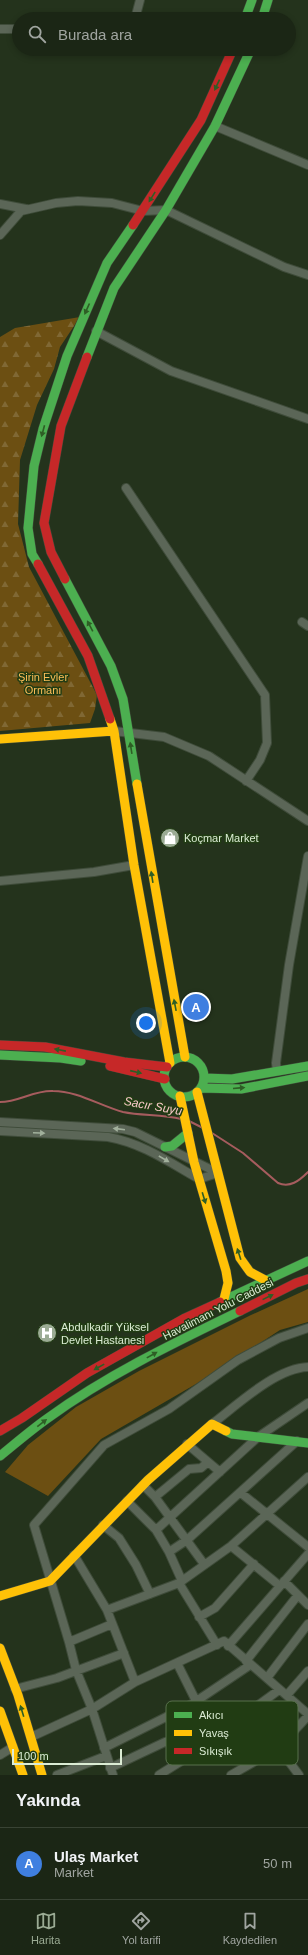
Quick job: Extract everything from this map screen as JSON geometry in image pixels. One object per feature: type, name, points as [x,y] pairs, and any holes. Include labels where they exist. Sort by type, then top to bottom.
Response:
[{"type":"main road","points":[[248,12],[252,0]]},
{"type":"main road","points":[[264,12],[268,0]]},
{"type":"main road","points":[[230,56],[200,120],[143,211],[107,264],[67,356],[43,429],[34,466],[28,528],[32,554],[88,656],[114,731],[134,865],[169,1065],[165,1079],[169,1090],[180,1096],[192,1095],[199,1090],[261,1086],[308,1076]]},
{"type":"main road","points":[[185,1057],[158,911],[123,699],[111,666],[51,552],[44,524],[61,426],[96,331],[114,288],[166,210],[215,126],[248,56]]},
{"type":"main road","points":[[0,739],[114,731]]},
{"type":"main road","points":[[0,1045],[45,1047],[124,1062],[169,1065],[177,1058],[185,1057],[197,1061],[204,1072],[204,1078],[199,1090],[203,1116],[240,1258],[246,1269],[255,1277],[265,1280]]},
{"type":"main road","points":[[0,1055],[61,1058],[104,1065],[165,1079]]},
{"type":"main road","points":[[204,1078],[215,1080],[249,1078],[278,1070],[308,1066]]},
{"type":"main road","points":[[180,1096],[194,1162],[226,1271],[228,1283],[224,1299]]},
{"type":"main road","points":[[165,1147],[172,1146],[188,1133]]},
{"type":"main road","name":"Havalimanı Yolu Caddesi","points":[[22,1418],[87,1373],[184,1318],[308,1261]]},
{"type":"main road","name":"Havalimanı Yolu Caddesi","points":[[0,1456],[48,1418],[92,1389],[186,1337],[296,1283],[308,1279]]},
{"type":"main road","points":[[0,1431],[22,1418]]},
{"type":"main road","points":[[0,1436],[22,1418]]},
{"type":"main road","points":[[0,1596],[50,1581],[143,1485],[187,1444],[212,1424],[232,1434],[308,1443]]},
{"type":"main road","points":[[0,1464],[20,1440]]},
{"type":"main road","points":[[0,1648],[31,1737],[42,1775]]},
{"type":"main road","points":[[0,1711],[23,1775]]},
{"type":"street","points":[[137,12],[140,0]]},
{"type":"street","points":[[0,29],[12,29]]},
{"type":"street","points":[[215,126],[308,164]]},
{"type":"street","points":[[0,235],[21,211],[56,203],[78,201],[112,203],[143,211],[166,210],[284,267],[308,275]]},
{"type":"street","points":[[0,204],[26,209]]},
{"type":"street","points":[[96,331],[171,371],[308,419]]},
{"type":"street","points":[[126,488],[265,695],[267,743],[260,760],[246,781]]},
{"type":"street","points":[[114,731],[164,737],[209,756],[308,821]]},
{"type":"street","points":[[278,1070],[276,1063],[289,965],[308,856]]},
{"type":"street","points":[[0,880],[94,872],[134,865]]},
{"type":"street","points":[[0,1122],[123,1128],[135,1132],[218,1173]]},
{"type":"street","points":[[0,1131],[108,1137],[126,1140],[150,1151],[199,1179],[218,1173]]},
{"type":"street","points":[[165,1742],[112,1771],[92,1709],[76,1670],[34,1525],[104,1445],[169,1409],[238,1360],[280,1338],[308,1328]]},
{"type":"street","points":[[212,1424],[270,1381],[297,1367],[308,1367]]},
{"type":"street","points":[[156,1530],[170,1519],[258,1437],[308,1403]]},
{"type":"street","points":[[169,1552],[187,1540],[241,1493],[296,1441]]},
{"type":"street","points":[[187,1444],[220,1472]]},
{"type":"street","points":[[154,1497],[189,1469],[201,1468],[208,1462]]},
{"type":"street","points":[[107,1610],[180,1582],[231,1546],[308,1478]]},
{"type":"street","points":[[143,1485],[154,1497],[204,1564]]},
{"type":"street","points":[[241,1493],[268,1513],[308,1547]]},
{"type":"street","points":[[127,1501],[156,1530],[169,1552],[180,1582],[199,1618],[217,1646]]},
{"type":"street","points":[[103,1525],[120,1538],[136,1565],[150,1594]]},
{"type":"street","points":[[231,1546],[307,1603]]},
{"type":"street","points":[[228,1646],[308,1554]]},
{"type":"street","points":[[74,1556],[107,1610],[135,1682]]},
{"type":"street","points":[[199,1618],[215,1608],[254,1564]]},
{"type":"street","points":[[177,1663],[196,1701],[248,1663],[298,1595]]},
{"type":"street","points":[[69,1642],[112,1624]]},
{"type":"street","points":[[267,1678],[308,1624]]},
{"type":"street","points":[[31,1737],[92,1709],[135,1682],[217,1646],[224,1641],[293,1701]]},
{"type":"street","points":[[15,1689],[57,1678],[124,1653]]},
{"type":"street","points":[[287,1695],[308,1671]]},
{"type":"street","points":[[265,1701],[280,1690]]},
{"type":"street","points":[[298,1705],[308,1715],[298,1726]]},
{"type":"street","points":[[57,1775],[105,1752],[166,1718]]},
{"type":"street","points":[[0,1755],[13,1747]]},
{"type":"street","points":[[159,1775],[176,1765]]},
{"type":"street","points":[[231,1775],[248,1765]]},
{"type":"street","points":[[291,1765],[299,1775]]},
{"type":"green space","name":"Şirin Evler Ormanı","points":[[80,317],[60,347],[54,369],[37,405],[20,460],[18,524],[29,567],[97,695],[95,709],[90,723],[0,731],[0,337],[15,328]]},
{"type":"green space","points":[[308,1289],[308,1322],[280,1330],[208,1377],[101,1439],[48,1496],[5,1472],[28,1445],[76,1407],[139,1371],[251,1315]]},
{"type":"waterway","name":"Sacır Suyu","points":[[0,1102],[14,1100],[39,1092],[53,1091],[71,1093],[123,1112],[167,1116],[181,1119]]},
{"type":"waterway","name":"Sacır Suyu","points":[[189,1121],[203,1128]]},
{"type":"waterway","name":"Sacır Suyu","points":[[212,1133],[243,1153],[278,1183],[286,1185],[294,1183],[308,1172]]},
{"type":"traffic: fast","points":[[248,12],[252,0]]},
{"type":"traffic: fast","points":[[264,12],[268,0]]},
{"type":"traffic: fast","points":[[87,357],[114,288],[166,210],[215,126],[248,56]]},
{"type":"traffic: fast","points":[[38,564],[32,554],[28,528],[34,466],[43,429],[67,356],[107,263],[133,225]]},
{"type":"traffic: fast","points":[[65,579],[111,666],[123,699],[137,784]]},
{"type":"traffic: fast","points":[[0,1055],[61,1058],[81,1061]]},
{"type":"traffic: fast","points":[[184,1057],[192,1059],[198,1063],[202,1069],[204,1077],[202,1085],[198,1091],[192,1095],[184,1097],[176,1095],[170,1091],[166,1085],[164,1077],[166,1069],[170,1063],[176,1059],[184,1057]]},
{"type":"traffic: fast","points":[[204,1078],[232,1079],[308,1066]]},
{"type":"traffic: fast","points":[[201,1088],[241,1089],[308,1076]]},
{"type":"traffic: fast","points":[[165,1147],[172,1146],[188,1133]]},
{"type":"traffic: fast","points":[[220,1302],[308,1261]]},
{"type":"traffic: fast","points":[[0,1456],[70,1402],[141,1360],[240,1311]]},
{"type":"traffic: fast","points":[[226,1431],[232,1434],[308,1443]]},
{"type":"traffic: slow","points":[[110,719],[114,731],[134,865],[170,1063]]},
{"type":"traffic: slow","points":[[0,739],[114,731]]},
{"type":"traffic: slow","points":[[137,784],[185,1057]]},
{"type":"traffic: slow","points":[[197,1092],[240,1258],[250,1272],[265,1280]]},
{"type":"traffic: slow","points":[[180,1096],[194,1162],[226,1271],[228,1283],[224,1299]]},
{"type":"traffic: slow","points":[[0,1596],[50,1581],[148,1480],[212,1424],[226,1431]]},
{"type":"traffic: slow","points":[[0,1648],[18,1695],[42,1775]]},
{"type":"traffic: slow","points":[[0,1711],[23,1775]]},
{"type":"traffic: jam","points":[[133,225],[201,120],[230,56]]},
{"type":"traffic: jam","points":[[65,579],[51,552],[44,523],[61,426],[87,357]]},
{"type":"traffic: jam","points":[[38,564],[88,656],[110,719]]},
{"type":"traffic: jam","points":[[0,1045],[45,1047],[124,1062],[167,1067]]},
{"type":"traffic: jam","points":[[110,1066],[165,1079]]},
{"type":"traffic: jam","points":[[240,1311],[296,1283],[308,1279]]},
{"type":"traffic: jam","points":[[0,1431],[22,1418],[87,1373],[185,1318],[220,1302]]},
{"type":"place","name":"Koçmar Market","points":[[170,838]]},
{"type":"place","name":"Ulaş Market","points":[[196,1007]]},
{"type":"place","name":"Abdulkadir Yüksel Devlet Hastanesi","points":[[47,1333]]}]
